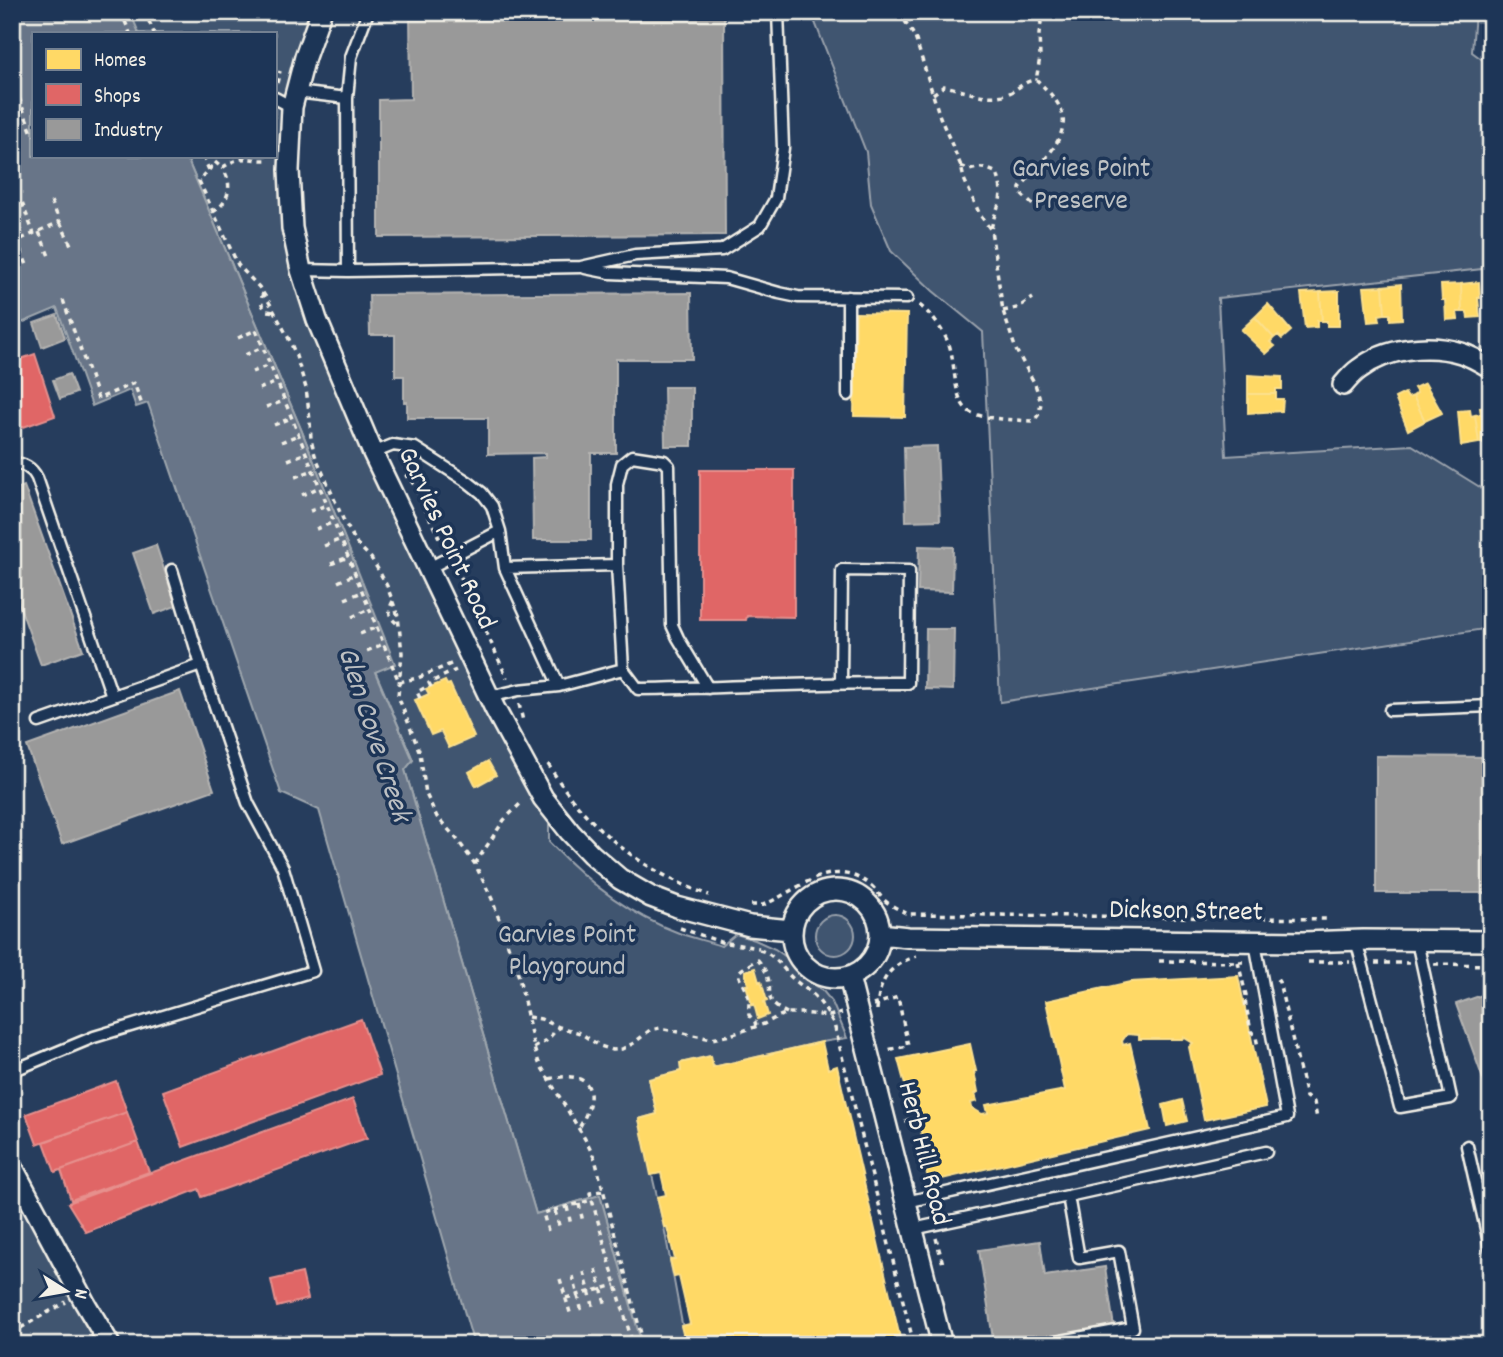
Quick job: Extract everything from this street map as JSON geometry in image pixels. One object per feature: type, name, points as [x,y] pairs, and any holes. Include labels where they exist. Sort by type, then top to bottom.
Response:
[{"type":"street","name":"Garvies Point Road","points":[[321,12],[288,99],[291,216],[301,270],[317,320],[373,453],[489,697],[543,798],[591,855],[620,879],[651,897],[677,907],[750,926],[791,930]]},
{"type":"street","points":[[1343,384],[1378,358],[1425,348],[1463,353],[1491,368]]},
{"type":"street","points":[[830,889],[859,895],[871,906],[878,919],[880,934],[879,946],[862,970],[849,977],[833,979],[818,975],[797,957],[791,930],[794,916],[803,903],[815,894],[830,889]]},
{"type":"street","name":"Dickson Street","points":[[880,934],[908,937],[1255,942],[1491,941]]},
{"type":"street","name":"Herb Hill Road","points":[[849,977],[942,1345]]},
{"type":"street","points":[[12,1166],[110,1345]]},
{"type":"lane","points":[[348,271],[347,98],[351,57],[368,12]]},
{"type":"lane","points":[[301,270],[581,267],[635,255],[722,250],[760,226],[776,198],[783,148],[778,12]]},
{"type":"lane","points":[[288,99],[347,98]]},
{"type":"lane","points":[[581,267],[610,273],[726,278],[798,297],[907,298]]},
{"type":"lane","points":[[848,297],[848,395]]},
{"type":"lane","points":[[373,453],[393,445],[415,448],[482,493],[492,506],[500,531],[505,568],[559,686]]},
{"type":"lane","points":[[708,688],[672,625],[669,466],[664,461],[632,457],[622,464],[617,484],[617,565],[623,669],[638,689],[708,688],[841,682],[908,683],[909,571],[842,570],[841,682]]},
{"type":"lane","points":[[12,463],[27,466],[37,478],[112,696]]},
{"type":"lane","points":[[427,569],[500,531]]},
{"type":"lane","points":[[505,568],[617,565]]},
{"type":"lane","points":[[12,1071],[94,1037],[313,971],[283,868],[248,803],[172,570]]},
{"type":"lane","points":[[40,722],[201,664]]},
{"type":"lane","points":[[489,697],[513,691],[559,686],[623,669]]},
{"type":"lane","points":[[1390,710],[1491,706]]},
{"type":"lane","points":[[1356,940],[1400,1107],[1451,1098],[1417,941]]},
{"type":"lane","points":[[906,1202],[1287,1117],[1255,942]]},
{"type":"lane","points":[[1467,1146],[1491,1251]]},
{"type":"lane","points":[[913,1229],[1266,1152]]},
{"type":"lane","points":[[1039,1345],[1133,1328],[1119,1251],[1079,1258],[1068,1196]]},
{"type":"path","points":[[121,12],[130,32]]},
{"type":"path","points":[[145,12],[154,32]]},
{"type":"path","points":[[902,12],[915,37],[940,117],[964,179],[980,215],[991,230]]},
{"type":"path","points":[[1036,12],[1041,23],[1037,80]]},
{"type":"path","points":[[12,80],[32,133]]},
{"type":"path","points":[[933,94],[944,86],[963,89],[975,95],[1007,94],[1030,80],[1037,80],[1051,94],[1062,110],[1064,123],[1061,137],[1020,188],[1020,193],[1036,208]]},
{"type":"path","points":[[12,101],[19,98]]},
{"type":"path","points":[[204,158],[209,170]]},
{"type":"path","points":[[222,168],[242,158]]},
{"type":"path","points":[[253,158],[269,160]]},
{"type":"path","points":[[213,212],[222,205],[228,194],[226,172],[215,162],[199,181],[213,212],[238,265],[263,293],[292,345],[306,388],[315,455],[343,519],[357,544],[371,558],[393,601],[402,653],[398,696],[420,754],[424,785],[430,803],[437,817],[475,864],[492,899],[519,977],[534,1048],[595,1159],[644,1345]]},
{"type":"path","points":[[907,298],[929,312],[949,344],[962,405],[972,414],[1032,421],[1036,418],[1041,403],[1035,384],[1016,350],[1003,311],[991,230],[998,211],[1001,186],[997,173],[979,167],[970,170],[961,166]]},
{"type":"path","points":[[51,201],[71,245]]},
{"type":"path","points":[[22,203],[34,234]]},
{"type":"path","points":[[27,265],[15,242],[60,222]]},
{"type":"path","points":[[39,231],[49,256]]},
{"type":"path","points":[[263,293],[263,307],[267,312],[275,312]]},
{"type":"path","points":[[1003,311],[1017,308],[1033,298]]},
{"type":"path","points":[[63,300],[98,399],[134,383],[142,405]]},
{"type":"path","points":[[239,338],[256,330],[399,682]]},
{"type":"path","points":[[246,355],[263,347]]},
{"type":"path","points":[[252,372],[270,365]]},
{"type":"path","points":[[258,389],[277,382]]},
{"type":"path","points":[[266,407],[285,400]]},
{"type":"path","points":[[274,425],[292,418]]},
{"type":"path","points":[[281,442],[299,435]]},
{"type":"path","points":[[288,460],[306,453]]},
{"type":"path","points":[[295,477],[313,470]]},
{"type":"path","points":[[403,478],[409,475],[465,584],[519,704],[525,726]]},
{"type":"path","points":[[302,495],[320,487]]},
{"type":"path","points":[[310,511],[327,505]]},
{"type":"path","points":[[316,529],[334,522]]},
{"type":"path","points":[[324,547],[341,540]]},
{"type":"path","points":[[331,564],[348,557]]},
{"type":"path","points":[[338,582],[355,574]]},
{"type":"path","points":[[345,599],[362,592]]},
{"type":"path","points":[[352,617],[369,609]]},
{"type":"path","points":[[360,634],[377,627]]},
{"type":"path","points":[[367,651],[383,644]]},
{"type":"path","points":[[399,682],[418,678],[453,663]]},
{"type":"path","points":[[420,698],[417,692],[430,685]]},
{"type":"path","points":[[545,761],[578,807],[620,847],[651,869],[688,887],[717,897]]},
{"type":"path","points":[[475,864],[504,820],[528,798]]},
{"type":"path","points":[[746,904],[763,908],[813,877],[829,874],[855,877],[867,883],[877,890],[885,901],[908,914],[1330,919]]},
{"type":"path","points":[[760,940],[758,960],[767,974],[771,1001],[787,1013]]},
{"type":"path","points":[[759,950],[765,951],[796,982],[810,991],[821,1002],[834,1024],[914,1345]]},
{"type":"path","points":[[877,1012],[884,979],[903,961],[918,956]]},
{"type":"path","points":[[756,1026],[749,1015],[749,1002],[739,974],[742,968],[758,960]]},
{"type":"path","points":[[1157,961],[1240,962],[1251,1031],[1256,1037],[1259,1050]]},
{"type":"path","points":[[1305,962],[1491,965]]},
{"type":"path","points":[[1275,970],[1306,1097],[1314,1102],[1317,1119]]},
{"type":"path","points":[[870,1006],[898,997],[908,1046],[887,1050],[884,1041]]},
{"type":"path","points":[[528,1017],[580,1033],[612,1050],[634,1044],[650,1030],[660,1028],[712,1039],[765,1024],[787,1013],[829,1016],[838,1014]]},
{"type":"path","points":[[534,1048],[546,1041],[559,1027]]},
{"type":"path","points":[[549,1079],[575,1077],[584,1082],[590,1090],[591,1102],[579,1128]]},
{"type":"path","points":[[905,1121],[918,1117]]},
{"type":"path","points":[[602,1191],[590,1193],[633,1345]]},
{"type":"path","points":[[548,1231],[543,1213],[592,1200]]},
{"type":"path","points":[[579,1204],[583,1222]]},
{"type":"path","points":[[567,1207],[571,1225]]},
{"type":"path","points":[[555,1210],[560,1229]]},
{"type":"path","points":[[933,1226],[943,1265]]},
{"type":"path","points":[[596,1269],[607,1306]]},
{"type":"path","points":[[584,1272],[594,1309]]},
{"type":"path","points":[[573,1276],[582,1312]]},
{"type":"path","points":[[560,1279],[571,1316]]},
{"type":"path","points":[[566,1298],[616,1285]]},
{"type":"path","points":[[12,1333],[80,1294]]},
{"type":"green space","name":"Garvies Point Playground","points":[[122,12],[324,12],[294,107],[293,209],[319,319],[549,817],[549,842],[593,883],[643,917],[679,933],[721,946],[736,934],[755,940],[786,957],[832,1002],[847,1038],[713,1067],[710,1056],[680,1063],[681,1071],[649,1079],[657,1114],[639,1119],[664,1227],[686,1345],[642,1345],[600,1195],[536,1214],[405,770],[413,760],[375,671],[394,664],[301,429],[187,158],[276,158],[276,32],[131,32]]},
{"type":"green space","name":"Garvies Point Preserve","points":[[811,12],[1475,12],[1472,52],[1491,66],[1491,268],[1218,298],[1226,456],[1412,445],[1491,494],[1491,628],[1000,702],[983,332],[933,291],[891,251],[871,204],[866,152]]},
{"type":"green space","points":[[835,915],[843,916],[849,921],[854,927],[854,943],[849,949],[843,954],[835,955],[827,954],[821,949],[816,943],[815,935],[816,927],[821,921],[827,916]]},
{"type":"green space","points":[[12,1166],[114,1345],[12,1345]]},
{"type":"water","name":"Glen Cove Creek","points":[[12,12],[130,12],[139,32],[32,32],[32,158],[187,158],[301,429],[395,664],[375,672],[413,760],[405,770],[536,1214],[600,1195],[642,1345],[474,1345],[319,810],[281,793],[148,403],[136,407],[130,390],[92,406],[57,308],[12,327]]},
{"type":"building: Homes","points":[[1479,282],[1480,317],[1468,318],[1467,312],[1462,312],[1461,284]]},
{"type":"building: Homes","points":[[1401,284],[1402,319],[1390,320],[1390,314],[1385,314],[1383,286]]},
{"type":"building: Homes","points":[[1461,284],[1462,312],[1457,312],[1458,319],[1446,320],[1441,285]]},
{"type":"building: Homes","points":[[1383,286],[1385,314],[1379,315],[1380,321],[1368,322],[1364,287]]},
{"type":"building: Homes","points":[[1339,291],[1339,326],[1327,326],[1327,321],[1322,321],[1320,292]]},
{"type":"building: Homes","points":[[1320,292],[1322,321],[1317,321],[1317,327],[1305,328],[1301,293]]},
{"type":"building: Homes","points":[[1268,304],[1291,331],[1282,339],[1278,335],[1274,338],[1255,317]]},
{"type":"building: Homes","points":[[856,313],[907,314],[905,417],[854,416]]},
{"type":"building: Homes","points":[[1255,317],[1274,338],[1270,342],[1275,346],[1266,354],[1241,330]]},
{"type":"building: Homes","points":[[1248,375],[1282,377],[1282,389],[1276,389],[1276,394],[1248,394]]},
{"type":"building: Homes","points":[[1425,383],[1442,413],[1425,421],[1413,396],[1417,393],[1414,388]]},
{"type":"building: Homes","points":[[1405,393],[1408,398],[1413,396],[1425,421],[1408,430],[1395,398]]},
{"type":"building: Homes","points":[[1248,394],[1276,394],[1276,399],[1283,399],[1282,411],[1248,413]]},
{"type":"building: Homes","points":[[1491,407],[1491,442],[1479,443],[1475,415],[1481,414],[1480,408]]},
{"type":"building: Homes","points":[[1470,410],[1471,416],[1475,415],[1479,443],[1461,446],[1458,411]]},
{"type":"building: Homes","points":[[445,681],[447,685],[450,684],[474,737],[449,748],[441,731],[431,735],[415,700],[429,694],[426,689]]},
{"type":"building: Homes","points":[[488,761],[496,775],[476,786],[469,772]]},
{"type":"building: Homes","points":[[755,968],[767,1001],[764,1002],[768,1015],[758,1019],[746,985],[745,971]]},
{"type":"building: Homes","points":[[1238,976],[1266,1107],[1204,1120],[1189,1047],[1193,1043],[1183,1037],[1139,1039],[1139,1035],[1127,1034],[1122,1041],[1123,1045],[1130,1043],[1150,1130],[929,1182],[923,1158],[927,1158],[910,1084],[905,1085],[898,1059],[970,1044],[978,1092],[975,1094],[977,1101],[971,1103],[972,1108],[982,1114],[988,1113],[986,1105],[1065,1090],[1046,1001],[1130,982]]},
{"type":"building: Homes","points":[[822,1042],[828,1069],[837,1066],[900,1338],[872,1345],[686,1345],[681,1326],[690,1324],[679,1276],[674,1277],[670,1260],[675,1259],[657,1197],[666,1195],[661,1173],[651,1175],[639,1119],[657,1114],[649,1079],[681,1071],[680,1063],[711,1056],[713,1067]]},
{"type":"building: Homes","points":[[1182,1100],[1187,1121],[1167,1126],[1163,1105]]},
{"type":"building: Shops","points":[[35,354],[55,416],[12,431],[12,362]]},
{"type":"building: Shops","points":[[700,470],[794,470],[794,617],[747,616],[746,620],[700,620]]},
{"type":"building: Shops","points":[[12,715],[19,734],[12,737]]},
{"type":"building: Shops","points":[[361,1019],[380,1075],[183,1147],[163,1091]]},
{"type":"building: Shops","points":[[116,1081],[127,1112],[37,1144],[26,1114]]},
{"type":"building: Shops","points":[[353,1099],[367,1138],[202,1197],[199,1189],[86,1232],[68,1203]]},
{"type":"building: Shops","points":[[127,1112],[138,1142],[55,1172],[44,1142]]},
{"type":"building: Shops","points":[[138,1142],[149,1172],[71,1200],[61,1170]]},
{"type":"building: Shops","points":[[302,1273],[308,1299],[277,1307],[271,1280]]},
{"type":"building: Industry","points":[[410,12],[724,12],[725,235],[379,237],[379,100],[411,99]]},
{"type":"building: Industry","points":[[691,293],[692,359],[616,359],[616,453],[591,453],[591,540],[533,540],[532,458],[546,457],[546,453],[488,454],[488,418],[407,418],[404,376],[395,376],[395,335],[370,335],[369,295]]},
{"type":"building: Industry","points":[[57,315],[65,338],[42,347],[34,323]]},
{"type":"building: Industry","points":[[69,374],[76,393],[60,399],[53,380]]},
{"type":"building: Industry","points":[[664,387],[692,387],[692,446],[665,446]]},
{"type":"building: Industry","points":[[937,446],[940,520],[906,521],[904,447]]},
{"type":"building: Industry","points":[[24,486],[83,650],[41,665],[12,585],[12,491]]},
{"type":"building: Industry","points":[[156,545],[176,606],[154,614],[133,553]]},
{"type":"building: Industry","points":[[919,546],[953,547],[952,592],[918,591]]},
{"type":"building: Industry","points":[[926,629],[954,629],[953,690],[925,689]]},
{"type":"building: Industry","points":[[180,691],[214,790],[62,844],[27,746]]},
{"type":"building: Industry","points":[[1376,756],[1491,757],[1491,893],[1376,893]]},
{"type":"building: Industry","points":[[1491,992],[1491,1101],[1456,1004]]},
{"type":"building: Industry","points":[[1040,1241],[1045,1276],[1105,1267],[1114,1327],[994,1345],[979,1250]]}]
